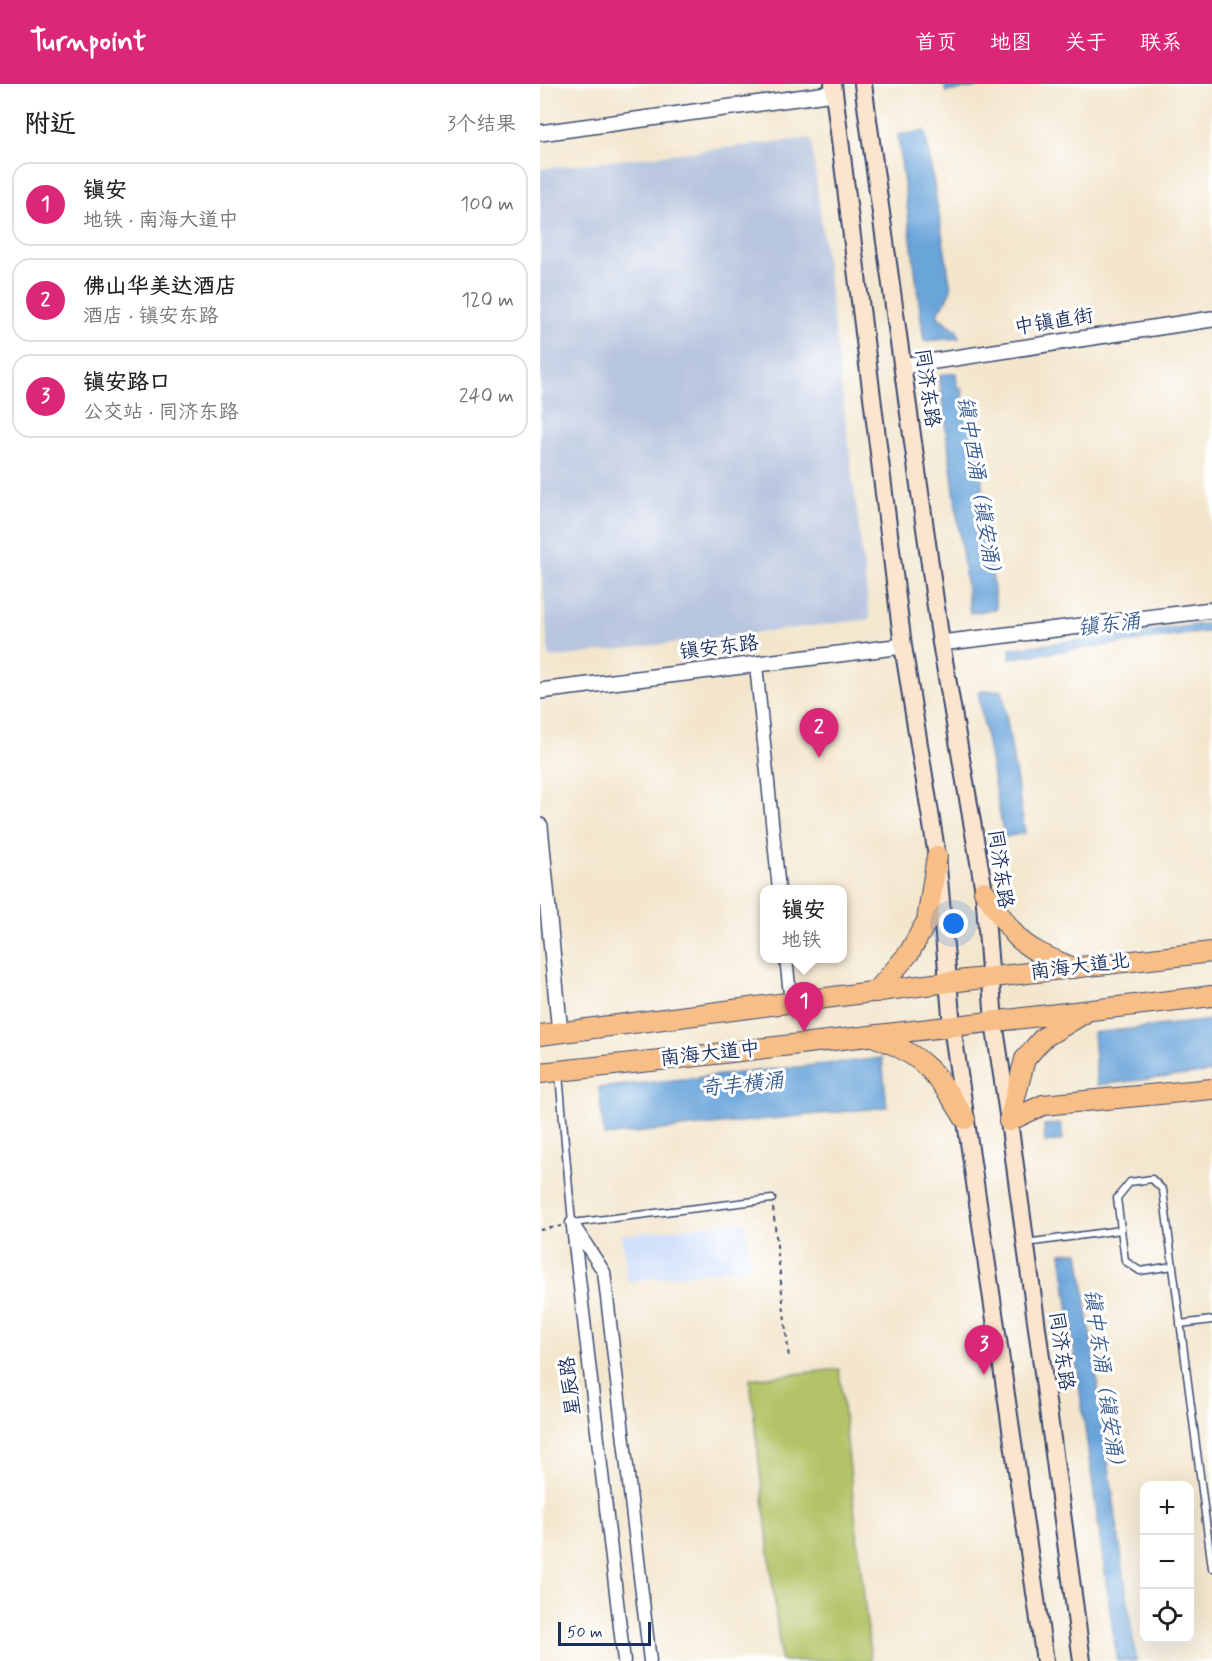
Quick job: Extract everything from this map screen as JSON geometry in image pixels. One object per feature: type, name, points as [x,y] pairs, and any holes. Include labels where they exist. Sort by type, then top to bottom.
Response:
[{"type":"highway","points":[[876,992],[909,953],[927,921],[938,856]]},
{"type":"highway","points":[[984,891],[1020,940],[1073,968]]},
{"type":"highway","name":"南海大道北","points":[[949,982],[1212,952]]},
{"type":"highway","name":"南海大道中","points":[[540,1035],[949,982]]},
{"type":"highway","points":[[952,1026],[1212,996]]},
{"type":"highway","points":[[1009,1121],[1025,1059],[1043,1038],[1089,1010]]},
{"type":"highway","name":"南海大道中","points":[[549,1072],[952,1026]]},
{"type":"highway","points":[[873,1036],[899,1045],[931,1070],[946,1088],[965,1119]]},
{"type":"highway","points":[[1009,1121],[1043,1105],[1212,1089]]},
{"type":"main road","name":"同济东路","points":[[863,84],[941,643],[984,891],[993,1022],[1026,1243],[1082,1661]]},
{"type":"main road","points":[[833,88],[903,646],[938,856],[952,1026],[1045,1661]]},
{"type":"street","points":[[540,133],[833,88]]},
{"type":"street","name":"中镇直街","points":[[902,366],[1212,319]]},
{"type":"street","points":[[941,643],[1212,610]]},
{"type":"street","name":"镇安东路","points":[[540,691],[903,646]]},
{"type":"street","points":[[756,665],[778,885]]},
{"type":"street","points":[[540,826],[560,1033]]},
{"type":"street","points":[[787,963],[791,1003]]},
{"type":"street","points":[[572,1223],[604,1272],[650,1661]]},
{"type":"street","name":"星辰路","points":[[572,1223],[624,1661]]},
{"type":"lane","name":"星辰路","points":[[549,1072],[572,1223]]},
{"type":"lane","points":[[1173,1266],[1140,1271],[1125,1261],[1117,1198],[1130,1182],[1152,1179],[1163,1190],[1173,1266],[1180,1324],[1212,1568]]},
{"type":"lane","points":[[572,1223],[772,1199]]},
{"type":"lane","points":[[1026,1243],[1121,1230]]},
{"type":"lane","points":[[1180,1324],[1212,1320]]},
{"type":"lane","points":[[1204,1506],[1212,1504]]},
{"type":"path","points":[[772,1199],[789,1358]]},
{"type":"path","points":[[540,1230],[572,1223]]},
{"type":"shaded area","points":[[811,138],[870,619],[549,658],[540,556],[540,169]]},
{"type":"shaded area","points":[[745,1221],[750,1267],[627,1282],[622,1235]]},
{"type":"green space","points":[[839,1369],[871,1661],[781,1661],[750,1379]]},
{"type":"water","points":[[944,84],[997,84],[946,92]]},
{"type":"water","points":[[925,131],[951,289],[938,311],[938,317],[957,330],[959,338],[924,341],[898,135]]},
{"type":"water","name":"镇中西涌（镇安涌）","points":[[956,373],[957,387],[962,388],[964,403],[974,409],[996,609],[970,613],[939,375]]},
{"type":"water","points":[[1212,623],[1212,631],[1010,658],[1010,649]]},
{"type":"water","points":[[1002,690],[1025,833],[1004,837],[978,692]]},
{"type":"water","points":[[1212,1020],[1212,1072],[1097,1085],[1093,1033]]},
{"type":"water","name":"奇丰横涌","points":[[882,1058],[887,1107],[604,1136],[599,1088]]},
{"type":"water","points":[[1061,1124],[1063,1140],[1045,1142],[1044,1125]]},
{"type":"water","points":[[1079,1252],[1136,1661],[1117,1661],[1061,1253]]},
{"type":"place","name":"佛山华美达酒店","points":[[819,758]]},
{"type":"place","name":"镇安","points":[[804,1032]]},
{"type":"place","name":"镇安路口","points":[[984,1375]]},
{"type":"water label","name":"镇东涌","points":[[1109,625]]},
{"type":"water label","name":"镇中东涌（镇安涌）","points":[[1104,1383]]}]
